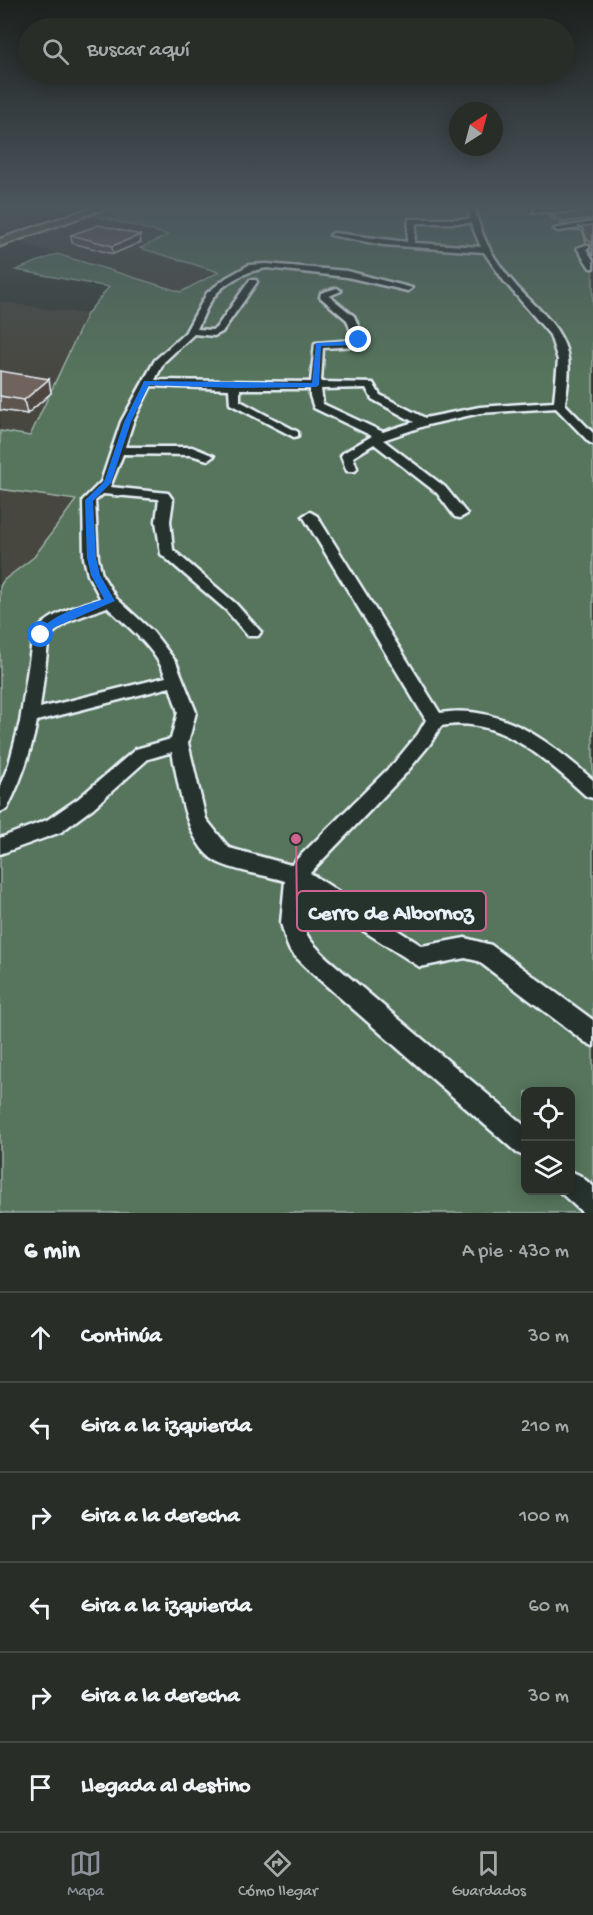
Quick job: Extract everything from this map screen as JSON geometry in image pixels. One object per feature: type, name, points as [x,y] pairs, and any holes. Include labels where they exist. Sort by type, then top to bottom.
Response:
[{"type":"street","points":[[497,263],[513,287],[543,318],[562,353],[559,405],[593,440]]},
{"type":"street","points":[[408,288],[337,272],[256,267],[230,280],[210,296],[190,331],[160,360],[127,422],[107,483],[89,500],[91,558],[95,575],[110,601],[147,636],[170,666],[187,712],[179,743],[197,821],[210,841],[223,855],[295,875],[420,957],[465,948],[483,952],[593,1034]]},
{"type":"street","points":[[190,331],[214,333],[219,330],[253,282]]},
{"type":"street","points":[[337,291],[324,295],[324,297],[350,317],[356,325],[359,340],[357,343],[318,345],[315,396],[318,406],[378,437],[441,490],[460,514]]},
{"type":"street","points":[[147,383],[235,386],[369,385],[376,397],[424,422]]},
{"type":"street","points":[[235,386],[234,402],[294,434]]},
{"type":"street","points":[[351,468],[347,456],[378,437],[424,422],[480,410],[559,405]]},
{"type":"street","points":[[119,450],[192,451],[208,456]]},
{"type":"street","points":[[101,490],[163,496],[167,500],[163,521],[166,551],[231,607],[253,632]]},
{"type":"street","points":[[310,516],[435,720]]},
{"type":"street","points":[[0,804],[13,780],[29,717],[41,635],[49,626],[80,611],[110,601]]},
{"type":"street","points":[[29,717],[176,680]]},
{"type":"street","points":[[522,1141],[320,966],[298,944],[292,923],[292,908],[296,895],[295,875],[382,783],[400,768],[435,720],[460,716],[506,727],[537,744],[593,791]]},
{"type":"street","points":[[0,846],[54,826],[86,803],[142,754],[179,743]]},
{"type":"street","points":[[575,1188],[593,1204]]},
{"type":"shaded area","points":[[85,263],[187,263],[219,272],[181,292]]},
{"type":"shaded area","points":[[0,302],[87,314],[30,436],[0,431]]},
{"type":"shaded area","points":[[0,489],[77,499],[34,557],[4,580],[0,586]]},
{"type":"green space","points":[[35,263],[85,263],[181,292],[219,272],[188,263],[593,263],[593,1213],[0,1213],[0,586],[4,580],[34,557],[76,500],[0,489],[0,431],[30,436],[87,314],[109,287],[16,270]]},
{"type":"building","points":[[0,371],[49,379],[24,400],[0,396]]},
{"type":"place","name":"Cerro de Albornoz","points":[[296,839]]},
{"type":"route","points":[[41,635],[49,626],[80,611],[110,601],[95,575],[91,558],[89,500],[107,483],[127,422],[147,383],[235,386],[316,385],[318,345],[320,343],[357,343],[359,340]]}]
